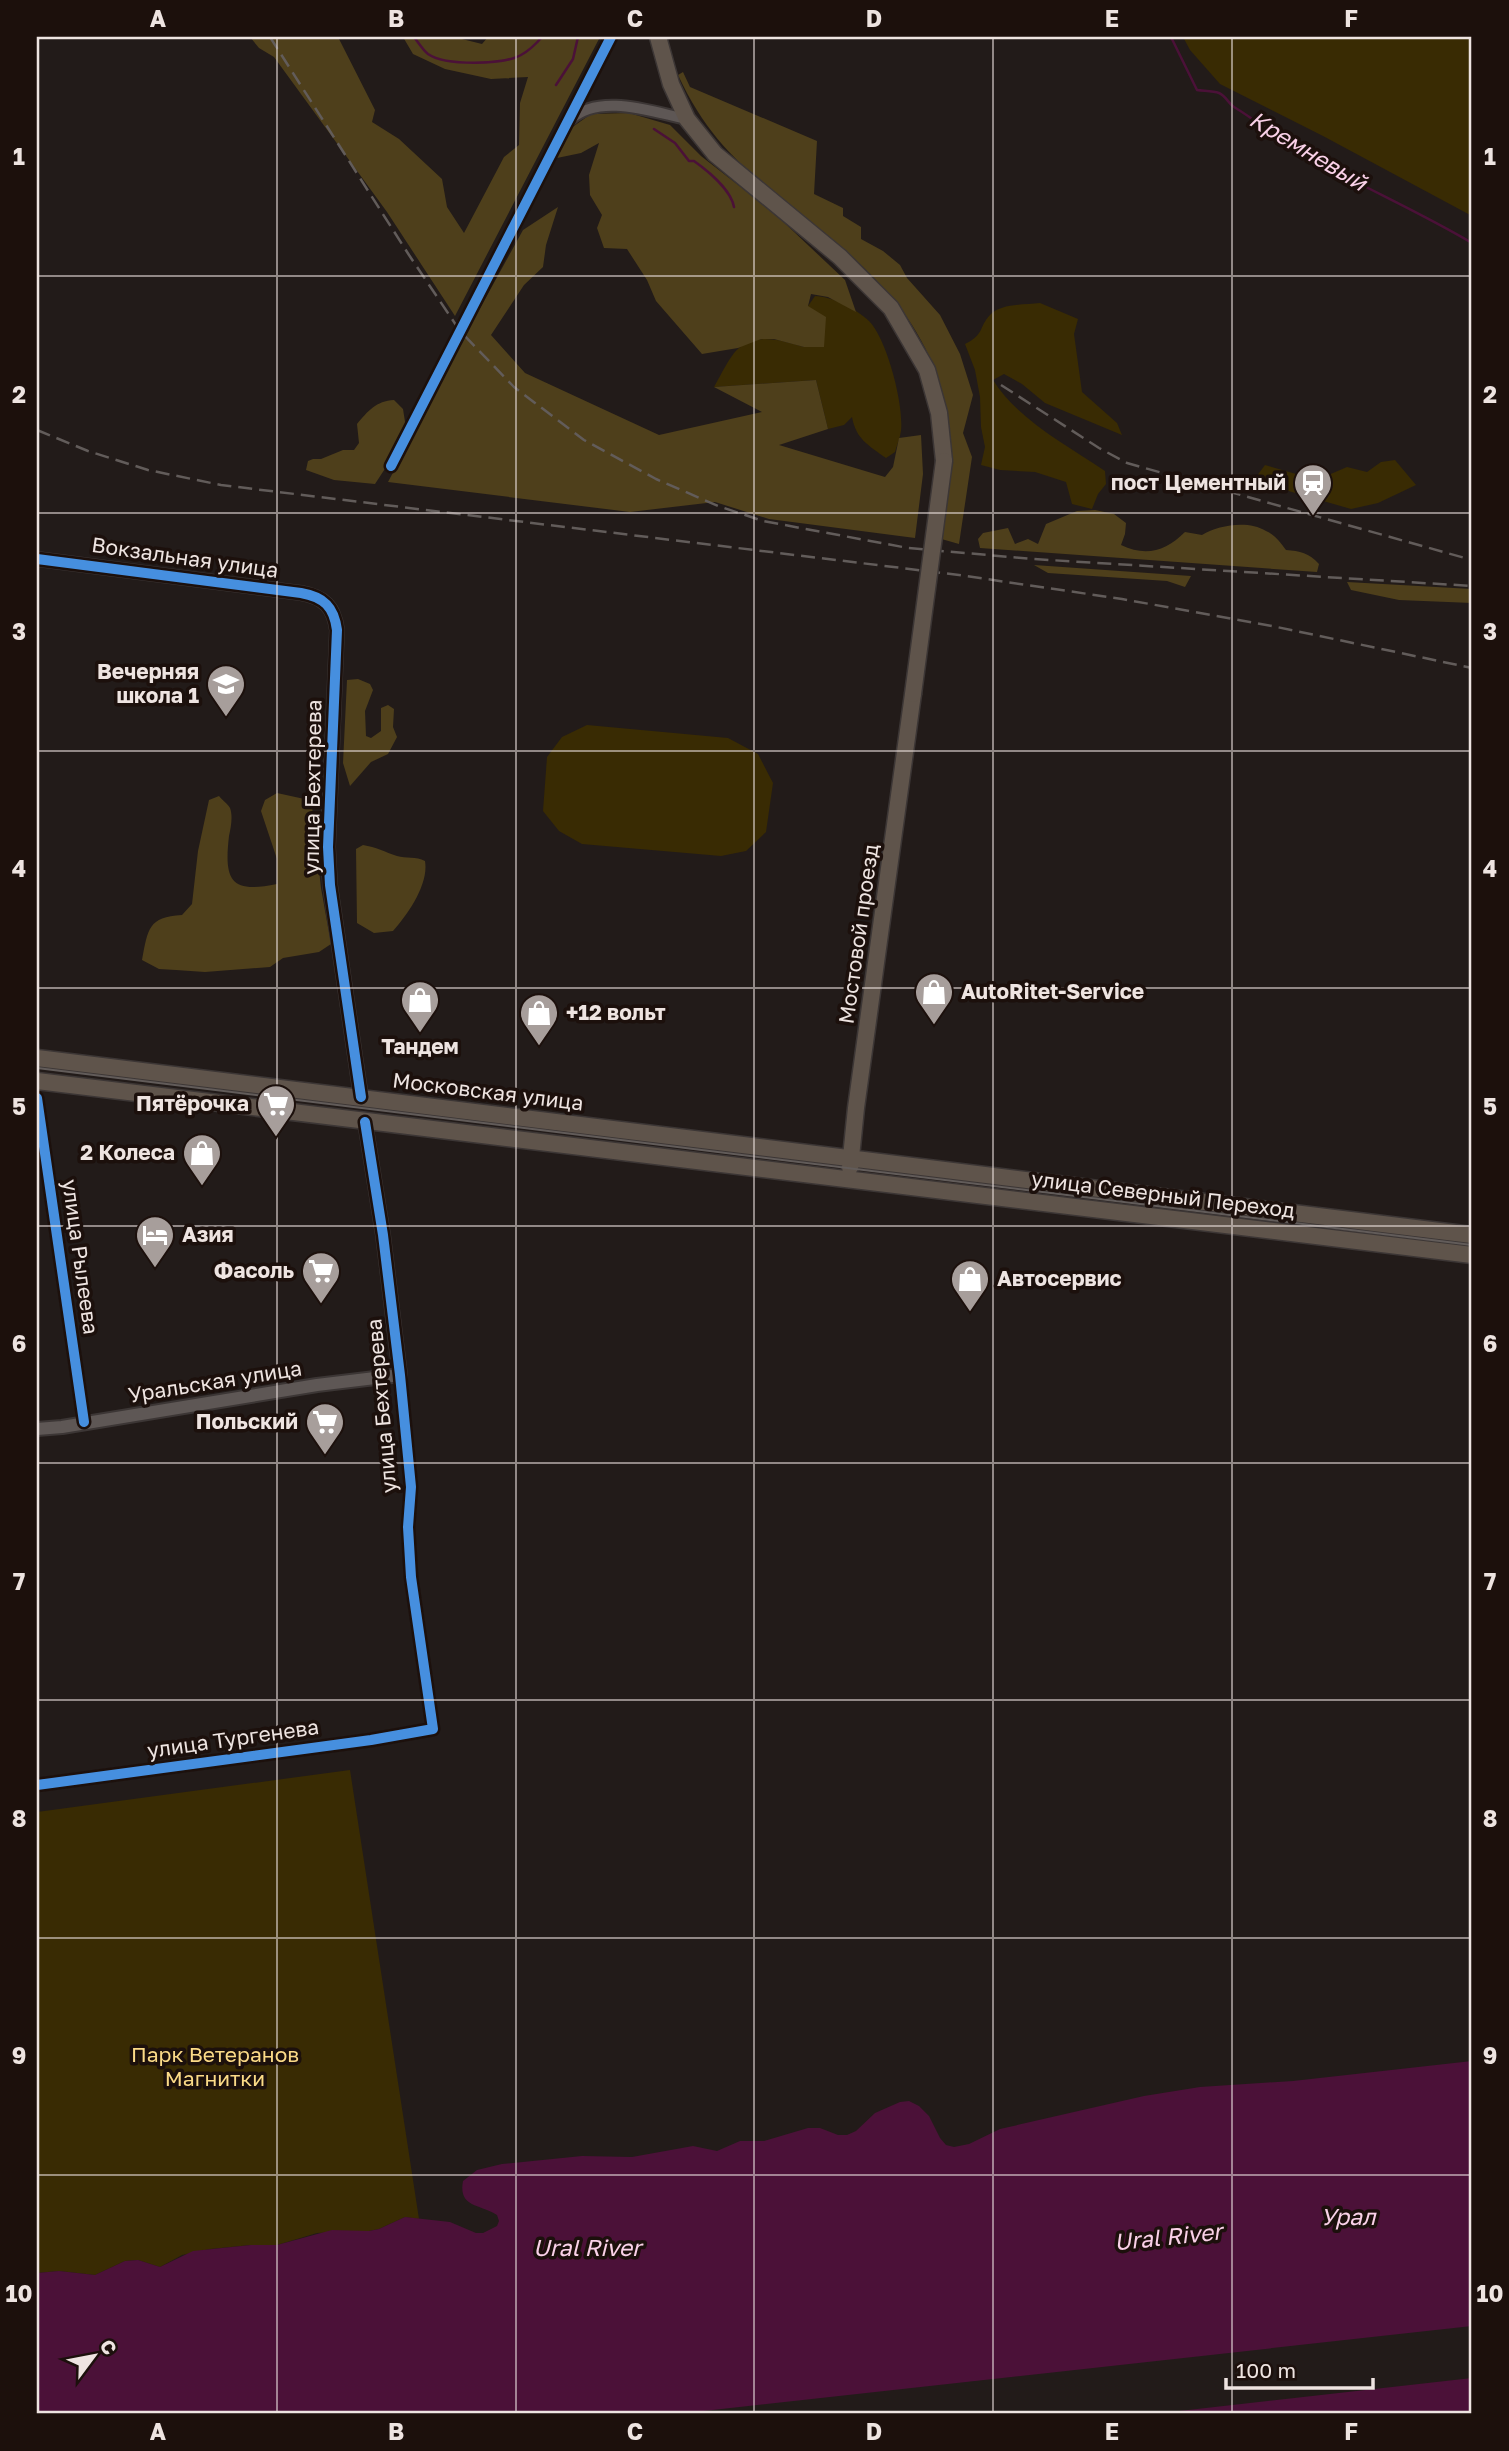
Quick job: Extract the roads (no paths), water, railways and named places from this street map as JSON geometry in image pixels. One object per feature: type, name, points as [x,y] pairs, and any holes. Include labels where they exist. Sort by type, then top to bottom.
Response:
[{"type":"main road","name":"Мостовой проезд","points":[[658,37],[671,84],[687,119],[715,154],[840,257],[891,308],[927,370],[939,413],[944,461],[849,1179]]},
{"type":"main road","name":"Московская улица","points":[[37,1058],[851,1157]]},
{"type":"main road","name":"Московская улица","points":[[37,1081],[849,1179]]},
{"type":"main road","name":"улица Бехтерева","points":[[361,1097],[365,1122]]},
{"type":"main road","name":"улица Северный Переход","points":[[851,1157],[1472,1235]]},
{"type":"main road","name":"улица Северный Переход","points":[[849,1179],[1472,1255]]},
{"type":"street","points":[[391,466],[611,37]]},
{"type":"street","points":[[566,124],[581,110],[597,107],[622,107],[687,119]]},
{"type":"street","name":"Вокзальная улица","points":[[37,559],[301,593],[327,603]]},
{"type":"street","name":"улица Бехтерева","points":[[327,603],[337,630],[328,846],[330,885],[361,1097]]},
{"type":"street","name":"улица Рылеева","points":[[37,1098],[85,1422]]},
{"type":"street","name":"улица Бехтерева","points":[[365,1122],[383,1235],[400,1375],[411,1487],[408,1527],[411,1577],[433,1729]]},
{"type":"street","name":"Уральская улица","points":[[37,1429],[317,1385],[400,1375]]},
{"type":"street","name":"улица Тургенева","points":[[37,1785],[371,1740],[433,1729]]},
{"type":"water","points":[[1472,2061],[1472,2326],[677,2414],[37,2414],[37,2273],[59,2271],[95,2275],[125,2261],[138,2260],[160,2267],[193,2251],[277,2245],[332,2230],[369,2231],[405,2217],[450,2222],[476,2233],[483,2233],[497,2226],[499,2221],[497,2215],[472,2204],[464,2196],[463,2181],[477,2170],[502,2164],[582,2156],[632,2157],[693,2146],[717,2151],[740,2141],[764,2141],[808,2128],[820,2128],[838,2135],[847,2135],[856,2131],[875,2113],[900,2102],[909,2101],[919,2106],[929,2116],[940,2138],[946,2145],[954,2147],[969,2144],[1000,2129],[1144,2096],[1200,2087],[1293,2081]]},
{"type":"water","points":[[1472,2378],[1472,2414],[1153,2414]]},
{"type":"waterway","name":"Кремневый","points":[[414,37],[428,54],[436,58],[475,63],[502,61],[521,55],[542,37]]},
{"type":"waterway","points":[[556,85],[573,59],[578,37]]},
{"type":"waterway","name":"Кремневый","points":[[1171,37],[1197,90],[1221,94],[1234,107],[1296,150],[1472,243]]},
{"type":"waterway","points":[[654,129],[675,143],[689,161],[694,161],[718,181],[734,207]]},
{"type":"tram line","points":[[37,1068],[1472,1245]]},
{"type":"railway","points":[[270,37],[460,331],[514,387],[584,440],[656,479],[718,506],[763,521],[908,548],[1033,559],[1472,586]]},
{"type":"railway","points":[[1001,385],[1127,463],[1472,560]]},
{"type":"railway","points":[[37,430],[88,451],[148,470],[221,485],[959,575],[1122,599],[1272,626],[1472,668]]},
{"type":"place","name":"пост Цементный","points":[[1313,517]]},
{"type":"place","name":"Вечерняя школа 1","points":[[226,718]]},
{"type":"place","name":"AutoRitet-Service","points":[[934,1026]]},
{"type":"place","name":"Тандем","points":[[420,1034]]},
{"type":"place","name":"+12 вольт","points":[[539,1047]]},
{"type":"place","name":"Пятёрочка","points":[[276,1138]]},
{"type":"place","name":"2 Колеса","points":[[202,1187]]},
{"type":"place","name":"Азия","points":[[155,1269]]},
{"type":"place","name":"Фасоль","points":[[321,1305]]},
{"type":"place","name":"Автосервис","points":[[970,1313]]},
{"type":"place","name":"Польский","points":[[325,1456]]},
{"type":"park label","name":"Парк Ветеранов Магнитки","points":[[215,2067]]},
{"type":"water label","name":"Урал","points":[[1348,2217]]},
{"type":"water label","name":"Ural River","points":[[1168,2237]]},
{"type":"water label","name":"Ural River","points":[[587,2248]]}]
